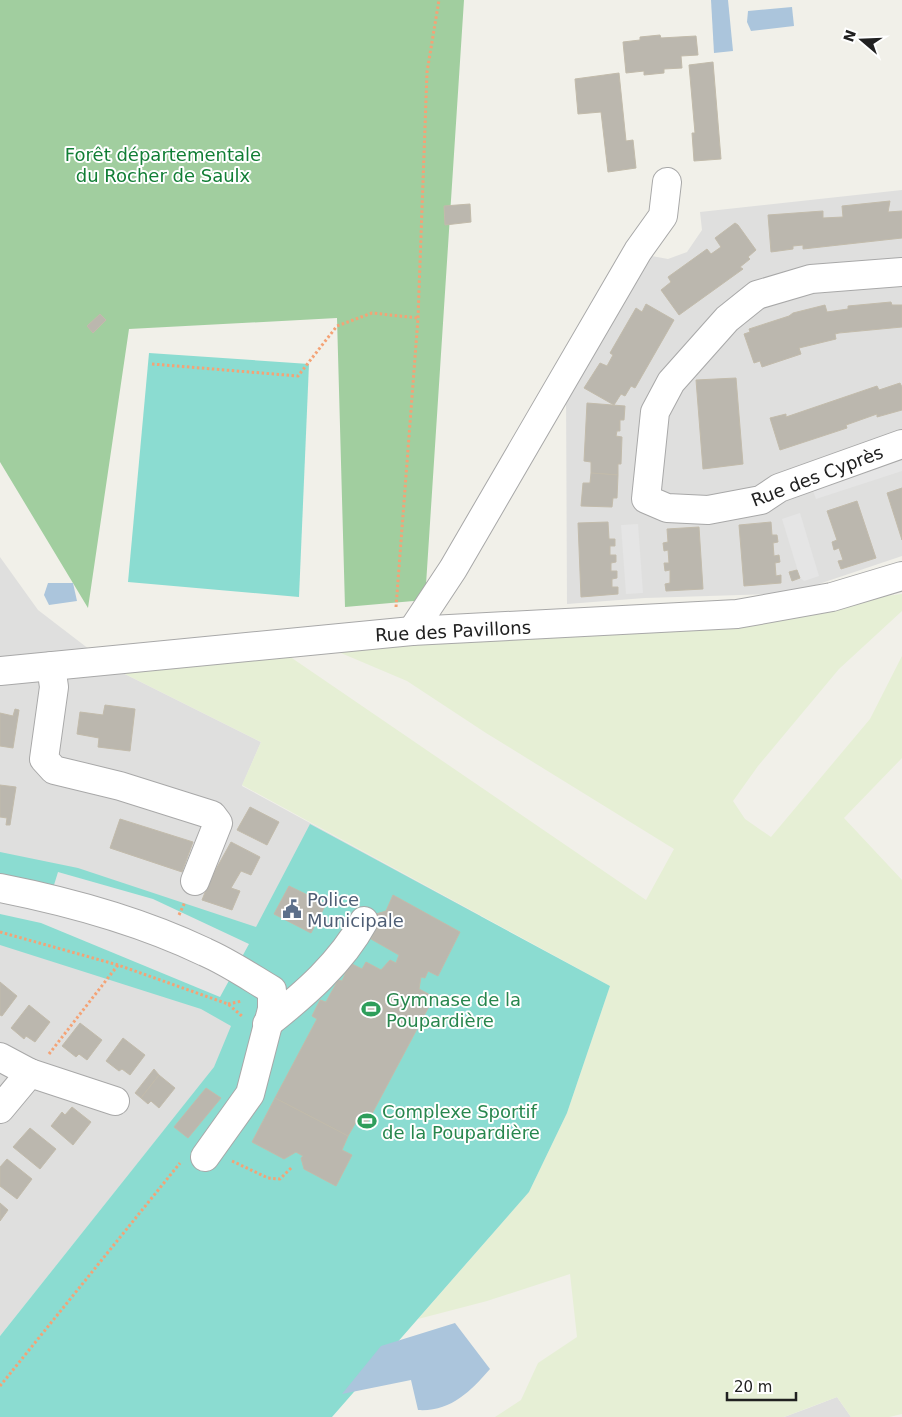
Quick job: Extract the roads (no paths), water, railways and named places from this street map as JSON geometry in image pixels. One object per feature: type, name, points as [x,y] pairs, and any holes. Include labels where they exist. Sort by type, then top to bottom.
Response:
[{"type":"street","points":[[403,632],[454,569],[638,252],[662,216],[667,182]]},
{"type":"street","name":"Rue des Cyprès","points":[[902,272],[811,278],[757,295],[727,319],[670,382],[655,412],[646,500],[667,508],[708,510],[762,500],[779,488],[902,444]]},
{"type":"street","name":"Rue des Pavillons","points":[[0,671],[403,632],[737,614],[832,597],[902,576]]},
{"type":"street","points":[[51,666],[54,686],[44,759],[54,770],[120,786],[212,815],[218,823],[195,881]]},
{"type":"street","points":[[0,888],[50,898],[108,914],[169,936],[207,953],[272,990],[272,1009],[250,1094],[207,1154]]},
{"type":"street","points":[[266,1030],[319,980],[351,945],[364,921]]},
{"type":"street","points":[[0,1057],[30,1073],[115,1101]]},
{"type":"street","points":[[0,1109],[30,1073]]},
{"type":"place","name":"Police Municipale","points":[[292,909]]},
{"type":"place","name":"Gymnase de la Poupardière","points":[[371,1009]]},
{"type":"place","name":"Complexe Sportif de la Poupardière","points":[[367,1121]]},
{"type":"park label","name":"Forêt départementale du Rocher de Saulx","points":[[163,164]]}]
